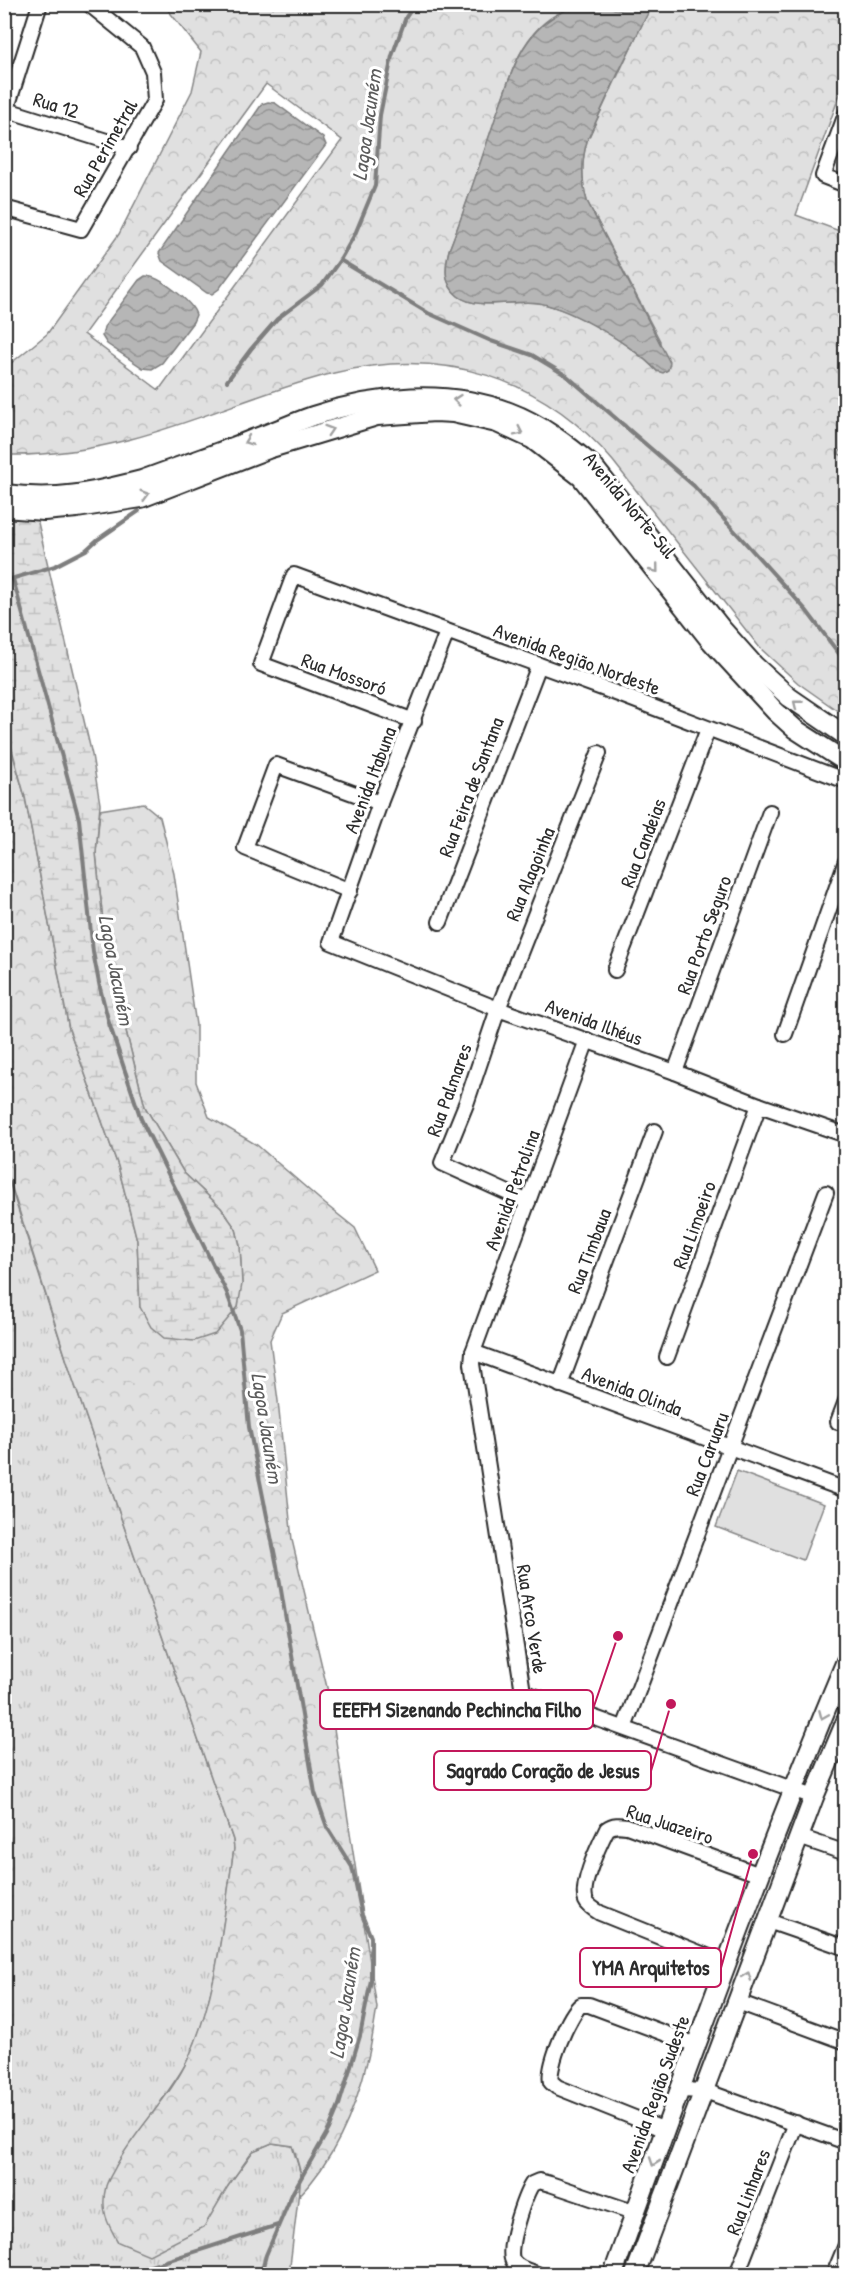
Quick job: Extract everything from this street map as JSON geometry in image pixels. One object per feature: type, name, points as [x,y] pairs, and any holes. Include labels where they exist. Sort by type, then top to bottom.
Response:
[{"type":"main road","name":"Avenida Norte-Sul","points":[[4,494],[65,497],[117,487],[142,480],[314,416],[386,400],[435,398],[485,405],[535,424],[593,466],[745,656],[789,697],[846,736]]},
{"type":"main road","name":"Avenida Norte-Sul","points":[[4,508],[44,511],[141,498],[268,449],[377,416],[453,413],[497,423],[532,439],[581,477],[709,639],[775,711],[804,736],[846,762]]},
{"type":"main road","name":"Avenida Região Sudeste","points":[[613,2274],[664,2130],[792,1790],[846,1661]]},
{"type":"main road","points":[[635,2274],[814,1797],[840,1750],[846,1721]]},
{"type":"main road","points":[[633,2221],[649,2238]]},
{"type":"street","points":[[6,114],[39,4]]},
{"type":"street","name":"Rua Perimetral","points":[[4,208],[81,229],[155,100],[153,72],[142,47],[89,4]]},
{"type":"street","name":"Rua 12","points":[[6,114],[129,148]]},
{"type":"street","points":[[846,114],[823,176],[846,184]]},
{"type":"street","name":"Avenida Região Nordeste","points":[[261,664],[294,575],[846,781]]},
{"type":"street","name":"Avenida Itabuna","points":[[331,942],[380,803],[447,632]]},
{"type":"street","name":"Rua Mossoró","points":[[261,664],[414,721]]},
{"type":"street","name":"Rua Feira de Santana","points":[[440,922],[539,665]]},
{"type":"street","name":"Rua Candeias","points":[[615,970],[708,729]]},
{"type":"street","name":"Rua Alagoinha","points":[[498,1009],[599,753]]},
{"type":"street","points":[[350,891],[245,848],[276,765],[380,803]]},
{"type":"street","name":"Rua Porto Seguro","points":[[675,1072],[770,812]]},
{"type":"street","points":[[784,1034],[846,861]]},
{"type":"street","name":"Avenida Ilhéus","points":[[331,942],[498,1009],[846,1135]]},
{"type":"street","name":"Rua Palmares","points":[[498,1009],[466,1104],[442,1163],[528,1202]]},
{"type":"street","name":"Avenida Petrolina","points":[[473,1352],[586,1040]]},
{"type":"street","name":"Rua Limoeiro","points":[[667,1357],[759,1105]]},
{"type":"street","name":"Rua Timbaua","points":[[560,1385],[656,1131]]},
{"type":"street","name":"Rua Caruaru","points":[[624,1728],[826,1193]]},
{"type":"street","name":"Avenida Olinda","points":[[473,1352],[846,1490]]},
{"type":"street","name":"Rua Arco Verde","points":[[473,1352],[472,1364],[523,1692],[814,1797]]},
{"type":"street","points":[[838,1422],[846,1401]]},
{"type":"street","name":"Rua Juazeiro","points":[[727,1964],[600,1913],[591,1907],[584,1895],[590,1865],[607,1829],[619,1825],[760,1875]]},
{"type":"street","points":[[799,1837],[846,1853]]},
{"type":"street","points":[[768,1921],[846,1948]]},
{"type":"street","points":[[738,2002],[846,2042]]},
{"type":"street","points":[[664,2130],[554,2085],[550,2075],[560,2045],[572,2015],[579,2006],[585,2005],[696,2045]]},
{"type":"street","points":[[680,2090],[705,2091],[846,2142]]},
{"type":"street","name":"Rua Linhares","points":[[738,2274],[796,2123]]},
{"type":"street","points":[[537,2274],[516,2265],[510,2256],[517,2224],[530,2187],[539,2181],[633,2221]]},
{"type":"street","points":[[834,2274],[846,2245]]},
{"type":"green space","points":[[164,5],[584,5],[556,14],[544,23],[528,41],[517,59],[449,250],[446,274],[450,286],[458,296],[475,303],[539,303],[586,320],[618,339],[657,371],[660,341],[587,201],[582,171],[587,141],[648,11],[652,5],[845,5],[845,80],[796,215],[845,233],[846,437],[839,454],[846,457],[845,716],[798,683],[760,648],[613,461],[585,432],[555,408],[522,389],[487,375],[451,367],[413,364],[374,366],[308,380],[157,432],[115,443],[52,453],[5,455],[5,368],[47,334],[119,234],[192,91],[201,52]],"holes":[[[266,84],[342,140],[159,390],[84,334]]]},
{"type":"green space","points":[[4,511],[36,514],[92,755],[100,804],[96,853],[106,951],[145,1107],[184,1173],[221,1208],[236,1229],[240,1246],[242,1284],[238,1307],[215,1334],[194,1341],[164,1338],[151,1327],[140,1307],[137,1240],[118,1166],[69,1029],[25,797],[5,724]]},
{"type":"green space","points":[[4,724],[25,797],[69,1029],[118,1166],[137,1240],[140,1307],[242,1284],[240,1246],[236,1229],[221,1208],[184,1173],[145,1107],[106,951],[96,853],[100,810],[143,803],[160,817],[174,874],[196,1025],[196,1082],[209,1117],[257,1145],[355,1228],[375,1270],[282,1313],[270,1340],[292,1540],[329,1696],[377,2008],[369,2052],[357,2095],[342,2132],[323,2166],[299,2196],[301,2174],[293,2146],[272,2143],[253,2151],[228,2186],[204,2227],[149,2255],[118,2242],[106,2216],[104,2195],[109,2178],[124,2152],[181,2073],[198,2034],[213,1982],[234,1849],[233,1840],[71,1374],[5,1166]]},
{"type":"green space","points":[[4,1166],[71,1374],[233,1840],[234,1849],[223,1929],[206,2012],[187,2061],[160,2103],[228,2186],[253,2151],[272,2143],[292,2146],[301,2174],[289,2274],[5,2274]]},
{"type":"green space","points":[[737,1471],[824,1504],[803,1560],[716,1527]]},
{"type":"water","points":[[579,5],[652,5],[587,141],[582,171],[587,201],[670,363],[668,370],[663,373],[657,371],[618,340],[569,313],[530,302],[475,303],[458,296],[450,286],[446,275],[449,250],[517,61],[533,35],[548,20]]},
{"type":"water","points":[[275,103],[323,138],[326,145],[219,289],[212,294],[207,293],[162,261],[159,253],[262,104]]},
{"type":"water","points":[[145,276],[158,280],[174,290],[189,303],[196,315],[162,363],[152,369],[143,368],[107,344],[102,336],[104,327],[139,280]]},
{"type":"waterway","name":"Lagoa Jacuném","points":[[227,381],[277,319],[322,285],[355,234],[375,186],[380,115],[392,56],[406,17],[415,4]]},
{"type":"waterway","points":[[340,260],[428,313],[491,341],[532,355],[567,376],[694,486],[806,610],[846,663]]},
{"type":"waterway","name":"Lagoa Jacuném","points":[[4,581],[55,566],[86,550],[139,511]]},
{"type":"waterway","name":"Lagoa Jacuném","points":[[13,579],[79,819],[93,952],[109,1023],[141,1119],[227,1293],[240,1330],[249,1427],[277,1566],[315,1793],[327,1827],[352,1867],[362,1915],[371,1937],[371,1980],[360,2036],[339,2105],[329,2129],[293,2192],[266,2255],[261,2274]]},
{"type":"waterway","name":"Lagoa Jacuném","points":[[82,2274],[135,2271],[278,2225]]},
{"type":"place","name":"EEEFM Sizenando Pechincha Filho","points":[[618,1636]]},
{"type":"place","name":"Sagrado Coração de Jesus","points":[[671,1704]]},
{"type":"place","name":"YMA Arquitetos","points":[[753,1854]]}]
